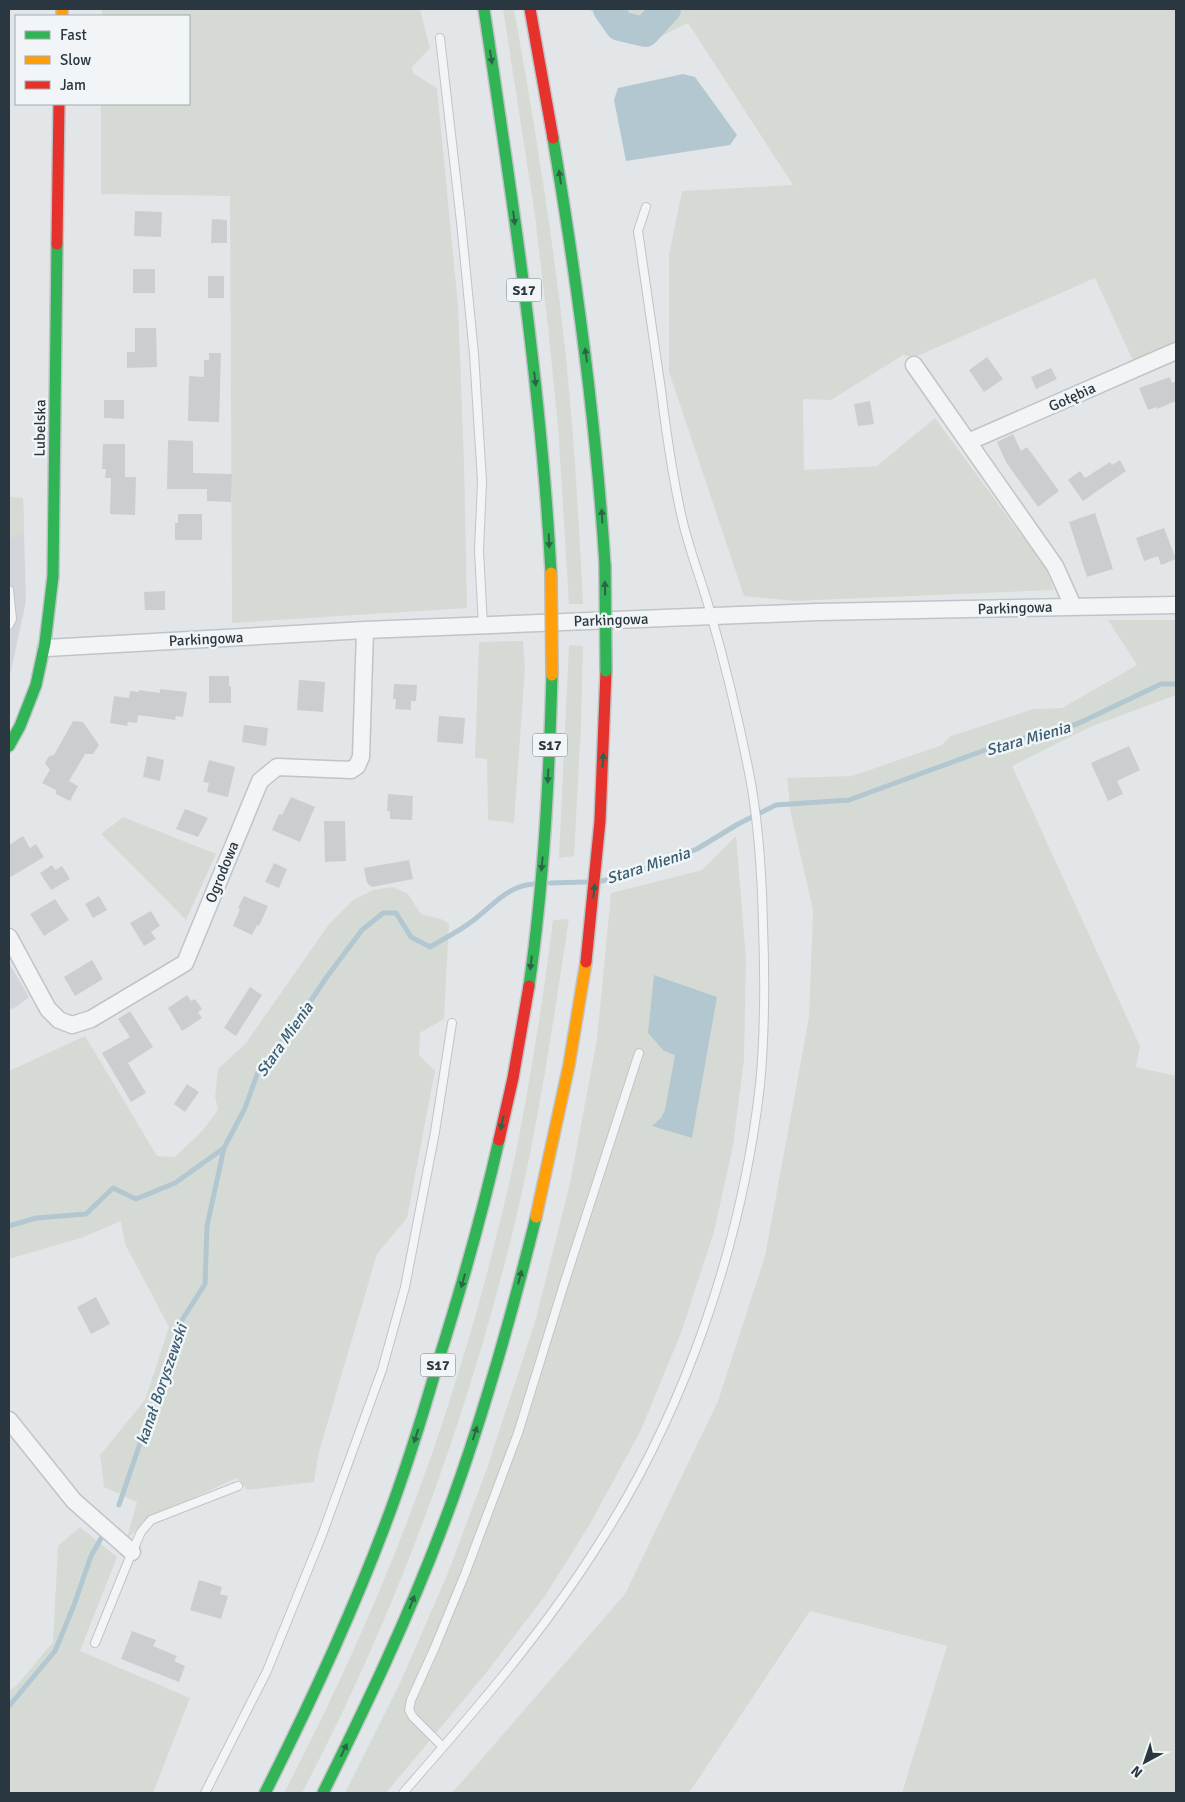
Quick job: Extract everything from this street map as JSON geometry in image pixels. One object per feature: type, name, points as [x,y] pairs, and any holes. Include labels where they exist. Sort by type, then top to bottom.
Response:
[{"type":"main road","name":"S17","points":[[265,1793],[326,1668],[361,1586],[400,1484],[455,1309],[485,1202],[518,1048],[529,984],[546,815],[552,675],[551,573],[545,476],[537,393],[506,156],[484,9]]},
{"type":"main road","points":[[322,1793],[370,1696],[410,1606],[449,1509],[473,1439],[506,1330],[535,1223],[558,1125],[583,981],[596,872],[606,672],[602,497],[591,386],[557,157],[530,9]]},
{"type":"main road","name":"Lubelska","points":[[9,746],[14,727],[34,692],[46,648],[53,576],[60,105]]},
{"type":"street","name":"Gołębia","points":[[968,442],[1176,351]]},
{"type":"street","points":[[914,365],[1055,566],[1072,606]]},
{"type":"street","name":"Parkingowa","points":[[46,648],[365,630],[712,616],[1176,605]]},
{"type":"street","name":"Ogrodowa","points":[[9,937],[48,1009],[59,1020],[72,1025],[91,1019],[185,963],[260,781],[277,767],[351,770],[357,766],[361,757],[365,630]]},
{"type":"street","points":[[9,1420],[74,1501],[132,1552]]},
{"type":"lane","points":[[440,38],[462,222],[474,354],[482,480],[479,551],[483,626]]},
{"type":"lane","points":[[403,1793],[498,1684],[539,1631],[602,1540],[658,1437],[691,1360],[719,1280],[745,1178],[760,1084],[764,984],[762,900],[751,786],[733,700],[712,616],[682,518],[672,468],[638,231],[646,207]]},
{"type":"lane","points":[[9,590],[12,620],[9,625]]},
{"type":"lane","points":[[205,1793],[267,1671],[322,1535],[382,1370],[405,1287],[435,1132],[452,1023]]},
{"type":"lane","points":[[443,1747],[413,1717],[409,1710],[411,1700],[465,1574],[518,1433],[639,1053]]},
{"type":"lane","points":[[95,1643],[141,1532],[151,1520],[238,1486]]},
{"type":"shaded area","points":[[102,9],[420,9],[430,48],[412,67],[413,73],[437,88],[458,305],[467,608],[232,623],[230,196],[101,194],[101,105],[190,105],[190,15],[102,15]]},
{"type":"shaded area","points":[[503,9],[514,9],[538,152],[564,334],[577,488],[583,604],[569,604],[558,426],[548,327],[535,216]]},
{"type":"shaded area","points":[[588,9],[1176,9],[1176,344],[1134,363],[1095,278],[915,357],[903,355],[831,400],[803,399],[804,470],[877,466],[935,418],[1046,569],[1054,590],[794,601],[744,596],[669,372],[669,255],[682,191],[793,185],[688,23],[653,40],[628,38]]},
{"type":"shaded area","points":[[9,497],[23,498],[26,601],[9,676]]},
{"type":"shaded area","points":[[9,497],[23,498],[24,533],[9,540]]},
{"type":"shaded area","points":[[1108,620],[1176,620],[1176,695],[1090,727],[1012,766],[1140,1046],[1136,1067],[1176,1076],[1176,1793],[902,1793],[947,1646],[810,1611],[689,1793],[452,1793],[625,1594],[718,1401],[765,1256],[809,1017],[813,910],[791,814],[787,778],[852,776],[942,745],[951,736],[1034,709],[1062,708],[1137,665]]},
{"type":"shaded area","points":[[523,641],[525,669],[514,823],[488,820],[487,759],[475,758],[479,642]]},
{"type":"shaded area","points":[[569,645],[583,646],[581,725],[574,856],[559,858]]},
{"type":"shaded area","points":[[123,817],[216,854],[186,920],[101,834]]},
{"type":"shaded area","points":[[736,836],[746,958],[744,1060],[733,1146],[714,1232],[681,1333],[641,1430],[590,1524],[545,1596],[486,1673],[386,1793],[345,1793],[400,1683],[448,1573],[486,1471],[535,1322],[570,1183],[597,1039],[611,893],[702,870]]},
{"type":"shaded area","points":[[393,887],[408,894],[421,914],[449,923],[444,1019],[420,1033],[419,1055],[435,1071],[407,1218],[377,1254],[319,1452],[314,1482],[247,1490],[237,1478],[160,1513],[127,1538],[137,1502],[104,1487],[100,1455],[145,1400],[169,1327],[125,1244],[121,1221],[84,1237],[9,1259],[9,1071],[85,1036],[157,1156],[175,1157],[202,1131],[218,1110],[215,1096],[218,1069],[246,1043],[329,924],[353,900],[373,890]]},
{"type":"shaded area","points":[[569,919],[543,1086],[527,1169],[508,1251],[468,1391],[421,1528],[394,1596],[335,1728],[302,1793],[284,1793],[335,1690],[382,1584],[404,1531],[443,1422],[481,1295],[511,1175],[534,1050],[553,920]]},
{"type":"shaded area","points":[[9,963],[29,997],[18,1006],[9,1010]]},
{"type":"shaded area","points":[[80,1527],[117,1557],[80,1651],[190,1698],[153,1793],[9,1793],[9,1691],[17,1685],[53,1642],[58,1546]]},
{"type":"water","points":[[683,74],[695,77],[737,135],[730,145],[626,161],[614,100],[618,88]]},
{"type":"water","points":[[654,975],[717,997],[692,1138],[652,1126],[661,1118],[665,1110],[675,1055],[664,1051],[648,1033]]},
{"type":"building","points":[[135,211],[162,212],[161,237],[134,236]]},
{"type":"building","points":[[212,219],[227,220],[227,243],[211,243]]},
{"type":"building","points":[[133,269],[155,269],[155,293],[133,293]]},
{"type":"building","points":[[208,276],[224,276],[224,298],[208,298]]},
{"type":"building","points":[[135,328],[156,328],[157,367],[127,368],[127,352],[135,352]]},
{"type":"building","points":[[209,353],[221,353],[219,422],[188,421],[189,376],[204,377],[204,360],[209,360]]},
{"type":"building","points":[[987,357],[1003,379],[984,392],[969,370]]},
{"type":"building","points":[[1051,368],[1057,379],[1036,389],[1031,377]]},
{"type":"building","points":[[1170,377],[1172,383],[1176,381],[1176,401],[1157,409],[1156,407],[1148,410],[1139,388]]},
{"type":"building","points":[[104,400],[124,400],[124,419],[104,418]]},
{"type":"building","points":[[870,401],[874,424],[858,426],[854,404]]},
{"type":"building","points":[[1013,434],[1021,451],[1027,447],[1059,491],[1038,507],[1006,462],[997,442]]},
{"type":"building","points":[[168,440],[193,441],[193,473],[232,474],[231,502],[207,501],[207,489],[167,489]]},
{"type":"building","points":[[103,444],[125,444],[125,477],[136,477],[135,515],[110,514],[111,478],[105,478],[106,469],[102,469]]},
{"type":"building","points":[[1120,460],[1126,471],[1083,501],[1068,480],[1080,471],[1085,478],[1110,462],[1112,465]]},
{"type":"building","points":[[1095,513],[1113,569],[1087,577],[1069,522]]},
{"type":"building","points":[[178,514],[202,514],[202,540],[175,540],[175,523],[178,523]]},
{"type":"building","points":[[1164,528],[1176,559],[1161,565],[1158,556],[1144,561],[1136,538]]},
{"type":"building","points":[[165,591],[165,610],[145,610],[144,592]]},
{"type":"building","points":[[209,676],[229,676],[231,703],[209,703]]},
{"type":"building","points":[[299,680],[325,682],[323,712],[297,710]]},
{"type":"building","points":[[394,684],[417,685],[416,701],[411,701],[411,710],[395,709],[396,699],[393,699]]},
{"type":"building","points":[[160,689],[187,692],[183,717],[176,716],[175,720],[138,715],[137,723],[128,722],[127,726],[110,723],[114,696],[129,698],[130,691],[139,692],[139,690],[160,693]]},
{"type":"building","points":[[439,716],[465,718],[463,744],[437,742]]},
{"type":"building","points":[[73,721],[83,722],[99,745],[93,754],[85,754],[69,781],[78,786],[70,801],[56,794],[56,790],[42,783],[50,770],[45,763],[49,756],[54,755]]},
{"type":"building","points":[[244,725],[268,728],[266,746],[242,742]]},
{"type":"building","points":[[1129,746],[1140,770],[1117,781],[1123,794],[1108,801],[1091,763]]},
{"type":"building","points":[[147,756],[164,760],[160,781],[143,777]]},
{"type":"building","points":[[209,760],[235,767],[228,797],[207,792],[209,783],[203,782]]},
{"type":"building","points":[[388,794],[413,796],[412,820],[390,819],[390,811],[387,811]]},
{"type":"building","points":[[291,797],[315,807],[300,842],[272,830],[279,814],[282,815]]},
{"type":"building","points":[[185,809],[208,818],[198,837],[176,829]]},
{"type":"building","points":[[324,821],[345,821],[346,861],[325,862]]},
{"type":"building","points":[[23,836],[30,848],[36,844],[44,857],[9,878],[9,845]]},
{"type":"building","points":[[409,860],[413,879],[372,887],[367,883],[364,868]]},
{"type":"building","points":[[274,863],[287,869],[279,888],[265,882]]},
{"type":"building","points":[[52,865],[55,870],[62,866],[70,879],[51,890],[40,873]]},
{"type":"building","points":[[99,896],[107,910],[93,918],[85,904]]},
{"type":"building","points":[[244,896],[268,906],[259,926],[257,925],[252,935],[233,926],[240,909],[238,908]]},
{"type":"building","points":[[55,899],[69,920],[44,936],[30,914]]},
{"type":"building","points":[[151,911],[160,926],[151,932],[156,939],[144,946],[130,923]]},
{"type":"building","points":[[92,960],[103,979],[75,996],[64,977]]},
{"type":"building","points":[[250,987],[262,995],[236,1036],[224,1028]]},
{"type":"building","points":[[187,995],[191,1001],[195,999],[202,1009],[198,1012],[202,1018],[182,1031],[168,1008]]},
{"type":"building","points":[[130,1011],[153,1047],[128,1063],[146,1093],[131,1102],[102,1053],[130,1037],[118,1019]]},
{"type":"building","points":[[187,1084],[199,1092],[185,1112],[174,1104]]},
{"type":"building","points":[[96,1297],[110,1324],[91,1334],[77,1307]]},
{"type":"building","points":[[199,1580],[222,1587],[220,1594],[228,1596],[221,1619],[190,1610]]},
{"type":"building","points":[[132,1631],[156,1640],[153,1646],[177,1656],[174,1661],[185,1666],[179,1682],[121,1659]]},
{"type":"waterway","points":[[608,9],[620,26],[645,32],[666,9]]},
{"type":"waterway","name":"Stara Mienia","points":[[602,881],[641,870],[697,849],[738,824],[776,805],[849,800],[996,746],[1077,724],[1161,684],[1176,684]]},
{"type":"waterway","name":"Stara Mienia","points":[[550,883],[586,882]]},
{"type":"waterway","name":"Stara Mienia","points":[[9,1226],[36,1218],[86,1214],[113,1188],[136,1199],[175,1183],[224,1148],[245,1108],[259,1069],[294,1026],[326,978],[362,930],[383,913],[396,913],[411,937],[430,947],[466,926],[507,893],[524,885],[534,884]]},
{"type":"waterway","name":"kanał Boryszewski","points":[[119,1505],[182,1320],[205,1284],[207,1226],[224,1148]]},
{"type":"waterway","name":"kanał Boryszewski","points":[[9,1706],[55,1651],[91,1556],[103,1535]]},
{"type":"traffic: fast","points":[[484,9],[515,220],[533,361],[551,573]]},
{"type":"traffic: fast","points":[[553,138],[585,351],[605,565]]},
{"type":"traffic: fast","points":[[9,746],[20,726],[36,685],[45,643],[53,576],[57,244]]},
{"type":"traffic: fast","points":[[605,565],[606,671]]},
{"type":"traffic: fast","points":[[529,986],[545,831],[552,675]]},
{"type":"traffic: fast","points":[[265,1793],[313,1695],[343,1628],[392,1507],[463,1279],[499,1140]]},
{"type":"traffic: fast","points":[[323,1793],[386,1662],[442,1528],[494,1374],[536,1217]]},
{"type":"traffic: slow","points":[[62,9],[62,15]]},
{"type":"traffic: slow","points":[[551,573],[552,675]]},
{"type":"traffic: slow","points":[[536,1217],[569,1065],[586,962]]},
{"type":"traffic: jam","points":[[530,9],[553,138]]},
{"type":"traffic: jam","points":[[57,244],[59,105]]},
{"type":"traffic: jam","points":[[586,962],[600,821],[606,671]]},
{"type":"traffic: jam","points":[[499,1140],[513,1078],[529,986]]}]
